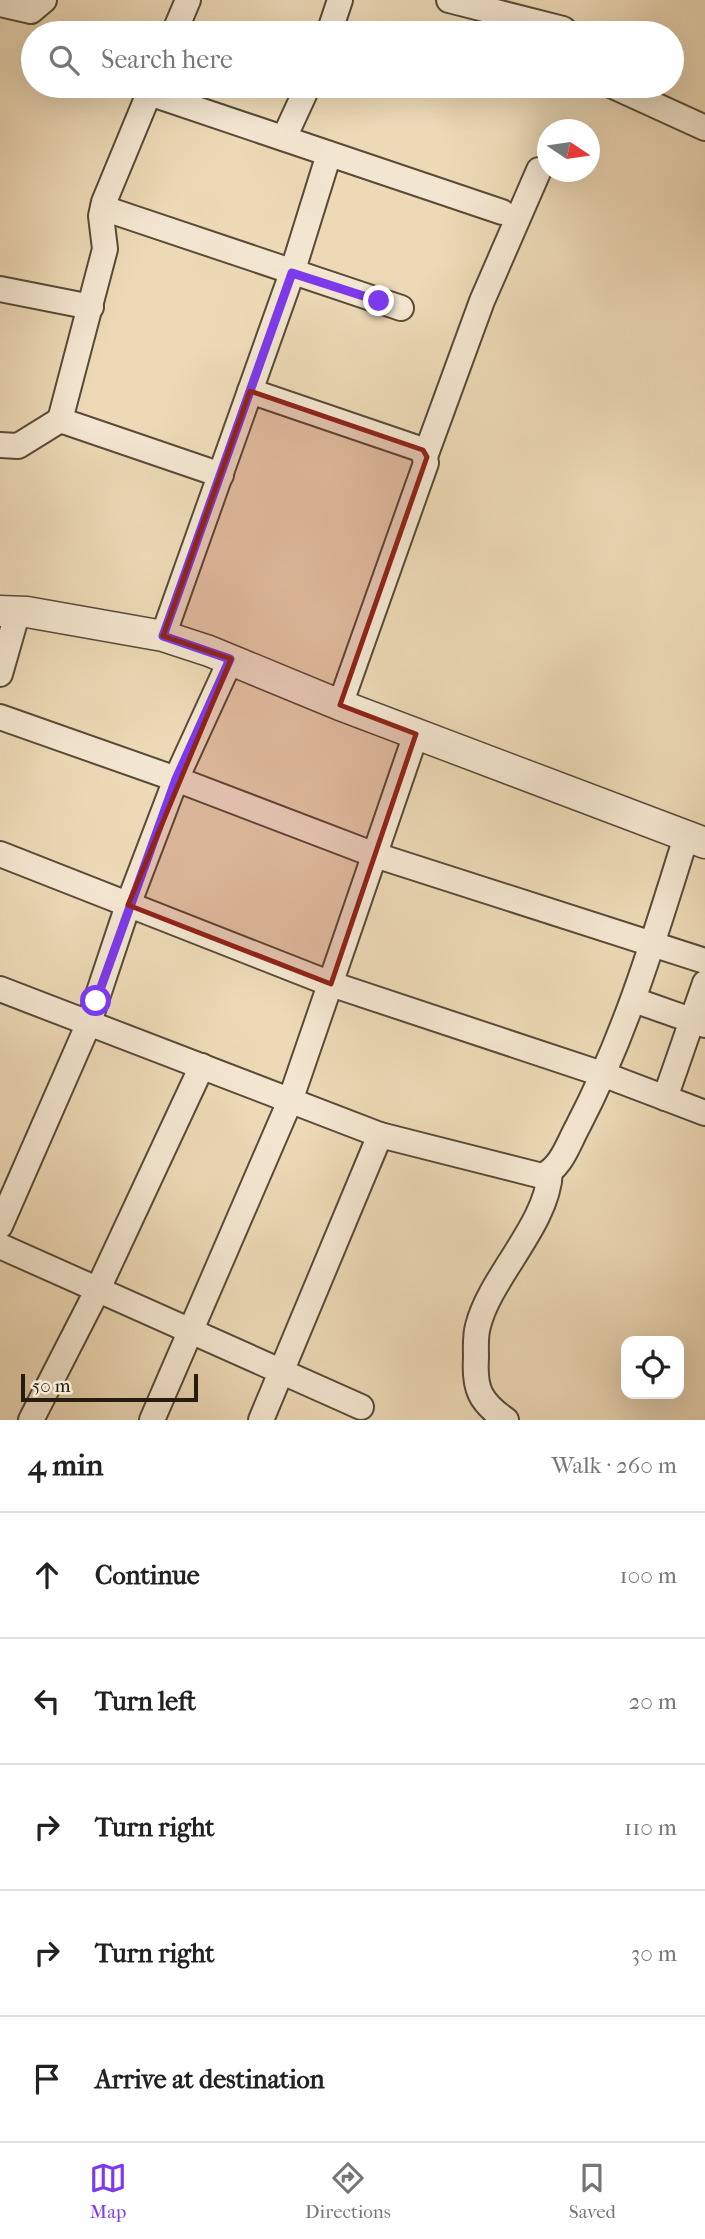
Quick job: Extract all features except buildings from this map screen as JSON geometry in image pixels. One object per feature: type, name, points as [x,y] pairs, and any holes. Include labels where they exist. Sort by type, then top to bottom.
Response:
[{"type":"street","points":[[0,4],[31,10],[44,0]]},
{"type":"street","points":[[179,21],[188,0]]},
{"type":"street","points":[[333,21],[340,0]]},
{"type":"street","points":[[449,0],[532,21]]},
{"type":"street","points":[[0,445],[18,446],[60,420],[105,249],[103,208],[146,98]]},
{"type":"street","points":[[175,98],[329,154],[502,212]]},
{"type":"street","points":[[284,138],[302,98]]},
{"type":"street","points":[[639,98],[705,128]]},
{"type":"street","points":[[163,636],[292,273],[329,154]]},
{"type":"street","points":[[340,705],[481,301],[537,175]]},
{"type":"street","points":[[103,208],[401,308]]},
{"type":"street","points":[[0,289],[91,307]]},
{"type":"street","points":[[250,391],[426,454]]},
{"type":"street","points":[[60,420],[220,475]]},
{"type":"street","points":[[0,674],[9,611],[163,636],[230,659],[340,705],[695,840],[652,944],[634,1000],[605,1074],[557,1167],[542,1176],[380,1135],[0,989]]},
{"type":"street","points":[[0,1226],[88,1025],[128,905],[176,779],[230,659]]},
{"type":"street","points":[[0,717],[176,779],[375,855],[705,961]]},
{"type":"street","points":[[152,1420],[290,1101],[416,734]]},
{"type":"street","points":[[0,854],[331,984],[605,1074],[705,1113]]},
{"type":"street","points":[[665,1098],[699,1023],[705,983]]},
{"type":"street","points":[[634,1000],[699,1023]]},
{"type":"street","points":[[32,1420],[97,1291],[202,1066]]},
{"type":"street","points":[[261,1420],[283,1374],[380,1135]]},
{"type":"street","points":[[506,1420],[479,1411],[475,1379],[478,1326],[544,1199],[550,1172]]},
{"type":"street","points":[[0,1246],[361,1407]]},
{"type":"highlighted area","points":[[250,391],[423,450],[427,457],[340,705],[416,734],[331,984],[128,905],[231,659],[163,636]]},
{"type":"route","points":[[96,1001],[128,905],[176,779],[230,659],[163,636],[292,273],[379,301]]}]
